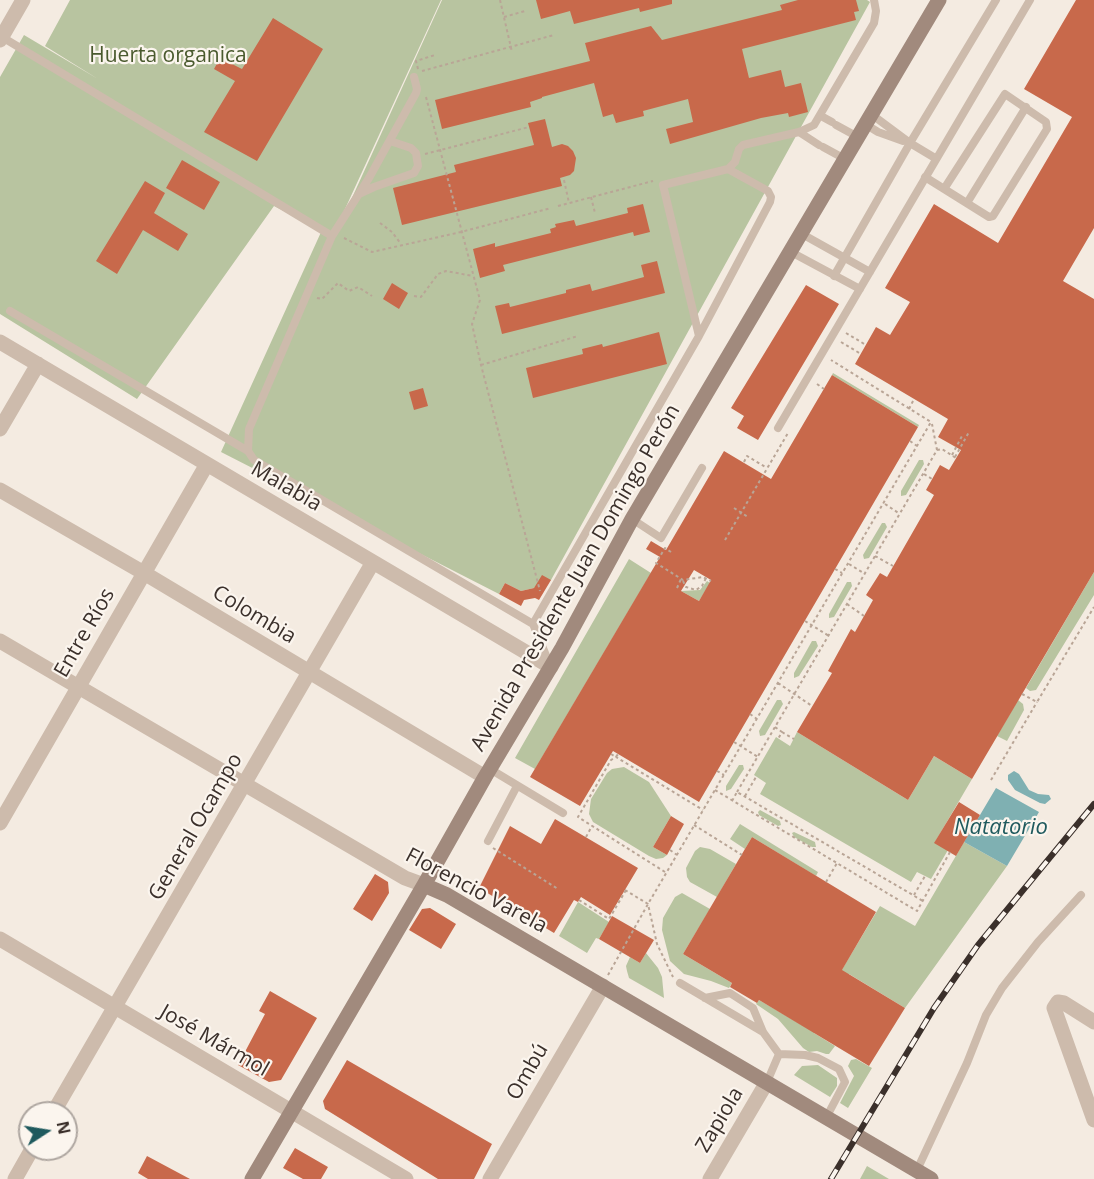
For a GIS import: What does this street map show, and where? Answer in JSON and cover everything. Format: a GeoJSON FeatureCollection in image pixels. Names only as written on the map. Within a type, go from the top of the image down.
{"type":"FeatureCollection","features":[{"type":"Feature","properties":{"kind":"main road","name":"Avenida Presidente Juan Domingo Perón"},"geometry":{"type":"LineString","coordinates":[[252,1179],[487,773],[551,667],[632,519],[939,0]]}},
{"type":"Feature","properties":{"kind":"main road","name":"Florencio Varela"},"geometry":{"type":"LineString","coordinates":[[424,885],[447,895],[931,1179]]}},
{"type":"Feature","properties":{"kind":"street"},"geometry":{"type":"LineString","coordinates":[[1,38],[23,0]]}},
{"type":"Feature","properties":{"kind":"street","name":"Malabia"},"geometry":{"type":"LineString","coordinates":[[0,342],[551,667]]}},
{"type":"Feature","properties":{"kind":"street"},"geometry":{"type":"LineString","coordinates":[[0,429],[38,364]]}},
{"type":"Feature","properties":{"kind":"street","name":"Entre Ríos"},"geometry":{"type":"LineString","coordinates":[[0,823],[207,464]]}},
{"type":"Feature","properties":{"kind":"street","name":"Colombia"},"geometry":{"type":"LineString","coordinates":[[0,490],[310,673],[487,773]]}},
{"type":"Feature","properties":{"kind":"street","name":"General Ocampo"},"geometry":{"type":"LineString","coordinates":[[60,1101],[373,562]]}},
{"type":"Feature","properties":{"kind":"street","name":"Florencio Varela"},"geometry":{"type":"LineString","coordinates":[[0,640],[405,878],[424,885]]}},
{"type":"Feature","properties":{"kind":"street","name":"José Mármol"},"geometry":{"type":"LineString","coordinates":[[0,939],[406,1179]]}},
{"type":"Feature","properties":{"kind":"street","name":"Ombú"},"geometry":{"type":"LineString","coordinates":[[490,1179],[603,986]]}},
{"type":"Feature","properties":{"kind":"street"},"geometry":{"type":"LineString","coordinates":[[1094,1022],[1064,1003],[1058,1002],[1054,1008],[1094,1120]]}},
{"type":"Feature","properties":{"kind":"street","name":"Zapiola"},"geometry":{"type":"LineString","coordinates":[[710,1179],[767,1082]]}},
{"type":"Feature","properties":{"kind":"street"},"geometry":{"type":"LineString","coordinates":[[15,1179],[26,1161]]}},
{"type":"Feature","properties":{"kind":"lane"},"geometry":{"type":"LineString","coordinates":[[699,336],[663,185],[728,169],[735,162],[739,149],[743,145],[799,132],[814,125],[874,23],[876,11],[874,0]]}},
{"type":"Feature","properties":{"kind":"lane"},"geometry":{"type":"LineString","coordinates":[[834,276],[996,0]]}},
{"type":"Feature","properties":{"kind":"lane"},"geometry":{"type":"LineString","coordinates":[[778,428],[1029,0]]}},
{"type":"Feature","properties":{"kind":"lane"},"geometry":{"type":"LineString","coordinates":[[1,38],[333,234]]}},
{"type":"Feature","properties":{"kind":"lane"},"geometry":{"type":"LineString","coordinates":[[248,451],[249,429],[333,234],[359,194],[416,93],[414,77]]}},
{"type":"Feature","properties":{"kind":"lane"},"geometry":{"type":"LineString","coordinates":[[925,177],[944,189],[967,203],[989,217],[993,216],[1047,129],[1046,122],[1005,94],[944,189]]}},
{"type":"Feature","properties":{"kind":"lane"},"geometry":{"type":"LineString","coordinates":[[967,203],[1026,107]]}},
{"type":"Feature","properties":{"kind":"lane"},"geometry":{"type":"LineString","coordinates":[[821,116],[834,124],[864,125],[910,143],[935,158]]}},
{"type":"Feature","properties":{"kind":"lane"},"geometry":{"type":"LineString","coordinates":[[799,132],[845,159]]}},
{"type":"Feature","properties":{"kind":"lane"},"geometry":{"type":"LineString","coordinates":[[359,194],[414,172],[418,166],[417,156],[411,148],[390,141]]}},
{"type":"Feature","properties":{"kind":"lane"},"geometry":{"type":"LineString","coordinates":[[533,624],[699,336],[770,202],[771,197],[768,191],[728,169]]}},
{"type":"Feature","properties":{"kind":"lane"},"geometry":{"type":"LineString","coordinates":[[802,234],[870,272]]}},
{"type":"Feature","properties":{"kind":"lane"},"geometry":{"type":"LineString","coordinates":[[791,252],[860,289]]}},
{"type":"Feature","properties":{"kind":"lane"},"geometry":{"type":"LineString","coordinates":[[10,311],[248,451],[254,460],[533,624],[551,667]]}},
{"type":"Feature","properties":{"kind":"lane"},"geometry":{"type":"LineString","coordinates":[[632,519],[661,538],[702,468]]}},
{"type":"Feature","properties":{"kind":"lane"},"geometry":{"type":"LineString","coordinates":[[487,773],[518,786],[563,813]]}},
{"type":"Feature","properties":{"kind":"lane"},"geometry":{"type":"LineString","coordinates":[[488,841],[518,786]]}},
{"type":"Feature","properties":{"kind":"lane"},"geometry":{"type":"LineString","coordinates":[[917,1170],[967,1063],[986,1015],[1002,987],[1038,942],[1081,896]]}},
{"type":"Feature","properties":{"kind":"lane"},"geometry":{"type":"LineString","coordinates":[[680,983],[763,1032]]}},
{"type":"Feature","properties":{"kind":"lane"},"geometry":{"type":"LineString","coordinates":[[705,998],[730,993],[753,1008],[763,1032],[779,1054]]}},
{"type":"Feature","properties":{"kind":"lane"},"geometry":{"type":"LineString","coordinates":[[767,1082],[779,1054]]}},
{"type":"Feature","properties":{"kind":"lane"},"geometry":{"type":"LineString","coordinates":[[779,1054],[818,1058],[839,1070],[845,1082],[826,1118]]}},
{"type":"Feature","properties":{"kind":"path"},"geometry":{"type":"LineString","coordinates":[[500,0],[512,52]]}},
{"type":"Feature","properties":{"kind":"path"},"geometry":{"type":"LineString","coordinates":[[504,17],[525,11]]}},
{"type":"Feature","properties":{"kind":"path"},"geometry":{"type":"LineString","coordinates":[[435,55],[416,61],[419,72],[554,35]]}},
{"type":"Feature","properties":{"kind":"path"},"geometry":{"type":"LineString","coordinates":[[425,94],[480,300],[472,324],[481,365],[544,605]]}},
{"type":"Feature","properties":{"kind":"path"},"geometry":{"type":"LineString","coordinates":[[417,156],[529,127]]}},
{"type":"Feature","properties":{"kind":"path"},"geometry":{"type":"LineString","coordinates":[[564,180],[569,203]]}},
{"type":"Feature","properties":{"kind":"path"},"geometry":{"type":"LineString","coordinates":[[558,206],[657,180],[663,185]]}},
{"type":"Feature","properties":{"kind":"path"},"geometry":{"type":"LineString","coordinates":[[591,197],[595,213]]}},
{"type":"Feature","properties":{"kind":"path"},"geometry":{"type":"LineString","coordinates":[[333,234],[372,252],[461,232],[551,208]]}},
{"type":"Feature","properties":{"kind":"path"},"geometry":{"type":"LineString","coordinates":[[380,223],[392,232],[402,245]]}},
{"type":"Feature","properties":{"kind":"path"},"geometry":{"type":"LineString","coordinates":[[414,296],[421,297],[438,274],[446,271],[473,276]]}},
{"type":"Feature","properties":{"kind":"path"},"geometry":{"type":"LineString","coordinates":[[308,292],[321,300],[338,283],[349,291],[358,287],[372,296]]}},
{"type":"Feature","properties":{"kind":"path"},"geometry":{"type":"LineString","coordinates":[[846,333],[866,345]]}},
{"type":"Feature","properties":{"kind":"path"},"geometry":{"type":"LineString","coordinates":[[481,365],[578,336]]}},
{"type":"Feature","properties":{"kind":"path"},"geometry":{"type":"LineString","coordinates":[[841,342],[861,354]]}},
{"type":"Feature","properties":{"kind":"path"},"geometry":{"type":"LineString","coordinates":[[831,360],[932,422]]}},
{"type":"Feature","properties":{"kind":"path"},"geometry":{"type":"LineString","coordinates":[[817,384],[824,389]]}},
{"type":"Feature","properties":{"kind":"path"},"geometry":{"type":"LineString","coordinates":[[909,409],[914,399]]}},
{"type":"Feature","properties":{"kind":"path"},"geometry":{"type":"LineString","coordinates":[[603,986],[714,790],[932,422]]}},
{"type":"Feature","properties":{"kind":"path"},"geometry":{"type":"LineString","coordinates":[[732,801],[937,450],[932,422]]}},
{"type":"Feature","properties":{"kind":"path"},"geometry":{"type":"LineString","coordinates":[[954,456],[969,432]]}},
{"type":"Feature","properties":{"kind":"path"},"geometry":{"type":"LineString","coordinates":[[954,456],[962,436]]}},
{"type":"Feature","properties":{"kind":"path"},"geometry":{"type":"LineString","coordinates":[[910,441],[918,446]]}},
{"type":"Feature","properties":{"kind":"path"},"geometry":{"type":"LineString","coordinates":[[937,450],[942,449],[954,456]]}},
{"type":"Feature","properties":{"kind":"path"},"geometry":{"type":"LineString","coordinates":[[744,462],[747,456],[767,468]]}},
{"type":"Feature","properties":{"kind":"path"},"geometry":{"type":"LineString","coordinates":[[923,474],[932,479]]}},
{"type":"Feature","properties":{"kind":"path"},"geometry":{"type":"LineString","coordinates":[[884,503],[900,514]]}},
{"type":"Feature","properties":{"kind":"path"},"geometry":{"type":"LineString","coordinates":[[734,508],[748,517]]}},
{"type":"Feature","properties":{"kind":"path"},"geometry":{"type":"LineString","coordinates":[[671,552],[665,548],[656,563],[682,580],[686,587],[696,590],[702,586],[706,578]]}},
{"type":"Feature","properties":{"kind":"path"},"geometry":{"type":"LineString","coordinates":[[875,556],[893,566]]}},
{"type":"Feature","properties":{"kind":"path"},"geometry":{"type":"LineString","coordinates":[[848,563],[865,573]]}},
{"type":"Feature","properties":{"kind":"path"},"geometry":{"type":"LineString","coordinates":[[835,569],[842,573]]}},
{"type":"Feature","properties":{"kind":"path"},"geometry":{"type":"LineString","coordinates":[[676,588],[682,580],[703,577],[711,581]]}},
{"type":"Feature","properties":{"kind":"path"},"geometry":{"type":"LineString","coordinates":[[847,604],[864,615]]}},
{"type":"Feature","properties":{"kind":"path"},"geometry":{"type":"LineString","coordinates":[[991,780],[1094,607]]}},
{"type":"Feature","properties":{"kind":"path"},"geometry":{"type":"LineString","coordinates":[[805,621],[829,636]]}},
{"type":"Feature","properties":{"kind":"path"},"geometry":{"type":"LineString","coordinates":[[778,683],[812,706]]}},
{"type":"Feature","properties":{"kind":"path"},"geometry":{"type":"LineString","coordinates":[[1022,694],[1037,702]]}},
{"type":"Feature","properties":{"kind":"path"},"geometry":{"type":"LineString","coordinates":[[750,714],[757,719]]}},
{"type":"Feature","properties":{"kind":"path"},"geometry":{"type":"LineString","coordinates":[[775,727],[794,739]]}},
{"type":"Feature","properties":{"kind":"path"},"geometry":{"type":"LineString","coordinates":[[778,739],[783,732]]}},
{"type":"Feature","properties":{"kind":"path"},"geometry":{"type":"LineString","coordinates":[[734,742],[758,757]]}},
{"type":"Feature","properties":{"kind":"path"},"geometry":{"type":"LineString","coordinates":[[610,754],[617,756],[626,764],[703,810]]}},
{"type":"Feature","properties":{"kind":"path"},"geometry":{"type":"LineString","coordinates":[[617,756],[611,760],[578,818],[666,873]]}},
{"type":"Feature","properties":{"kind":"path"},"geometry":{"type":"LineString","coordinates":[[626,764],[628,760]]}},
{"type":"Feature","properties":{"kind":"path"},"geometry":{"type":"LineString","coordinates":[[636,770],[638,766]]}},
{"type":"Feature","properties":{"kind":"path"},"geometry":{"type":"LineString","coordinates":[[717,771],[724,775]]}},
{"type":"Feature","properties":{"kind":"path"},"geometry":{"type":"LineString","coordinates":[[745,796],[756,777]]}},
{"type":"Feature","properties":{"kind":"path"},"geometry":{"type":"LineString","coordinates":[[714,790],[917,911],[950,852]]}},
{"type":"Feature","properties":{"kind":"path"},"geometry":{"type":"LineString","coordinates":[[737,792],[923,901]]}},
{"type":"Feature","properties":{"kind":"path"},"geometry":{"type":"LineString","coordinates":[[694,825],[742,855]]}},
{"type":"Feature","properties":{"kind":"path"},"geometry":{"type":"LineString","coordinates":[[586,837],[592,826]]}},
{"type":"Feature","properties":{"kind":"path"},"geometry":{"type":"LineString","coordinates":[[488,841],[486,844],[558,889]]}},
{"type":"Feature","properties":{"kind":"path"},"geometry":{"type":"LineString","coordinates":[[670,850],[677,855]]}},
{"type":"Feature","properties":{"kind":"path"},"geometry":{"type":"LineString","coordinates":[[826,882],[837,863]]}},
{"type":"Feature","properties":{"kind":"path"},"geometry":{"type":"LineString","coordinates":[[914,896],[925,876]]}},
{"type":"Feature","properties":{"kind":"path"},"geometry":{"type":"LineString","coordinates":[[579,900],[609,919],[626,890],[648,904],[661,956],[673,978],[680,983]]}},
{"type":"Feature","properties":{"kind":"green space","name":"Huerta organica"},"geometry":{"type":"Polygon","coordinates":[[[70,0],[441,0],[260,400],[442,0],[867,0],[870,2],[551,580],[521,591],[505,583],[499,594],[221,452],[322,230],[274,206],[137,399],[0,314],[0,77],[24,35],[98,79],[45,46],[70,0]]]}},
{"type":"Feature","properties":{"kind":"green space"},"geometry":{"type":"Polygon","coordinates":[[[833,373],[919,425],[918,427],[832,375],[833,373]]]}},
{"type":"Feature","properties":{"kind":"green space"},"geometry":{"type":"Polygon","coordinates":[[[919,460],[923,460],[924,464],[906,495],[901,496],[901,491],[919,460]]]}},
{"type":"Feature","properties":{"kind":"green space"},"geometry":{"type":"Polygon","coordinates":[[[882,523],[885,523],[887,527],[869,558],[864,559],[863,555],[882,523]]]}},
{"type":"Feature","properties":{"kind":"green space"},"geometry":{"type":"Polygon","coordinates":[[[629,559],[651,573],[535,769],[515,758],[629,559]]]}},
{"type":"Feature","properties":{"kind":"green space"},"geometry":{"type":"Polygon","coordinates":[[[1094,572],[1094,595],[1036,690],[1030,691],[1026,688],[1094,572]]]}},
{"type":"Feature","properties":{"kind":"green space"},"geometry":{"type":"Polygon","coordinates":[[[707,581],[710,583],[699,601],[681,591],[700,590],[707,581]]]}},
{"type":"Feature","properties":{"kind":"green space"},"geometry":{"type":"Polygon","coordinates":[[[847,582],[851,582],[852,586],[834,617],[829,618],[829,614],[847,582]]]}},
{"type":"Feature","properties":{"kind":"green space"},"geometry":{"type":"Polygon","coordinates":[[[812,641],[816,641],[818,646],[799,676],[794,678],[794,673],[812,641]]]}},
{"type":"Feature","properties":{"kind":"green space"},"geometry":{"type":"Polygon","coordinates":[[[777,700],[781,700],[783,704],[765,735],[760,736],[759,731],[777,700]]]}},
{"type":"Feature","properties":{"kind":"green space"},"geometry":{"type":"Polygon","coordinates":[[[1018,700],[1023,704],[1024,710],[1007,741],[997,736],[1018,700]]]}},
{"type":"Feature","properties":{"kind":"green space"},"geometry":{"type":"Polygon","coordinates":[[[797,732],[908,800],[934,756],[972,779],[935,842],[948,850],[931,879],[917,872],[911,882],[760,794],[766,783],[754,775],[776,737],[790,746],[797,732]]]}},
{"type":"Feature","properties":{"kind":"green space"},"geometry":{"type":"Polygon","coordinates":[[[739,765],[743,765],[744,769],[731,789],[726,791],[726,786],[739,765]]]}},
{"type":"Feature","properties":{"kind":"green space"},"geometry":{"type":"Polygon","coordinates":[[[624,767],[649,782],[671,816],[653,847],[667,855],[663,858],[656,859],[649,856],[593,822],[589,814],[591,799],[607,773],[612,769],[624,767]]]}},
{"type":"Feature","properties":{"kind":"green space"},"geometry":{"type":"Polygon","coordinates":[[[760,810],[780,821],[781,825],[778,826],[759,815],[760,810]]]}},
{"type":"Feature","properties":{"kind":"green space"},"geometry":{"type":"Polygon","coordinates":[[[740,824],[818,872],[816,876],[752,837],[745,849],[730,839],[740,824]]]}},
{"type":"Feature","properties":{"kind":"green space"},"geometry":{"type":"Polygon","coordinates":[[[792,833],[815,842],[816,847],[794,837],[792,833]]]}},
{"type":"Feature","properties":{"kind":"green space"},"geometry":{"type":"Polygon","coordinates":[[[964,842],[1007,866],[905,1008],[849,974],[814,1033],[835,1046],[829,1054],[826,1054],[817,1051],[809,1052],[803,1048],[778,1019],[756,1004],[759,1000],[807,1028],[880,906],[915,926],[964,842]]]}},
{"type":"Feature","properties":{"kind":"green space"},"geometry":{"type":"Polygon","coordinates":[[[700,847],[710,849],[736,864],[717,897],[690,882],[687,877],[686,868],[695,851],[700,847]]]}},
{"type":"Feature","properties":{"kind":"green space"},"geometry":{"type":"Polygon","coordinates":[[[682,893],[710,909],[683,954],[732,983],[729,988],[684,974],[670,961],[662,930],[663,918],[675,897],[682,893]]]}},
{"type":"Feature","properties":{"kind":"green space"},"geometry":{"type":"Polygon","coordinates":[[[578,902],[609,922],[587,953],[559,936],[578,902]]]}},
{"type":"Feature","properties":{"kind":"green space"},"geometry":{"type":"Polygon","coordinates":[[[646,953],[662,977],[664,998],[629,978],[626,966],[630,957],[640,963],[646,953]]]}},
{"type":"Feature","properties":{"kind":"green space"},"geometry":{"type":"Polygon","coordinates":[[[856,1059],[872,1068],[848,1108],[840,1103],[854,1076],[848,1066],[851,1060],[856,1059]]]}},
{"type":"Feature","properties":{"kind":"green space"},"geometry":{"type":"Polygon","coordinates":[[[818,1065],[837,1078],[837,1086],[830,1097],[794,1075],[802,1066],[818,1065]]]}},
{"type":"Feature","properties":{"kind":"green space"},"geometry":{"type":"Polygon","coordinates":[[[867,1166],[889,1179],[860,1179],[867,1166]]]}},
{"type":"Feature","properties":{"kind":"water"},"geometry":{"type":"Polygon","coordinates":[[[1014,771],[1019,774],[1029,790],[1049,795],[1051,799],[1045,804],[1040,803],[1015,790],[1008,780],[1008,775],[1014,771]]]}},
{"type":"Feature","properties":{"kind":"water","name":"Natatorio"},"geometry":{"type":"Polygon","coordinates":[[[996,788],[1039,812],[1007,866],[964,842],[996,788]]]}},
{"type":"Feature","properties":{"kind":"building"},"geometry":{"type":"Polygon","coordinates":[[[536,0],[672,0],[672,4],[640,12],[639,8],[574,24],[570,11],[541,19],[536,0]]]}},
{"type":"Feature","properties":{"kind":"building"},"geometry":{"type":"Polygon","coordinates":[[[798,0],[856,0],[859,11],[854,12],[856,20],[742,49],[749,78],[781,70],[785,87],[801,83],[808,112],[789,117],[788,113],[761,118],[670,144],[666,129],[693,122],[688,99],[643,111],[644,116],[616,123],[613,114],[603,117],[594,83],[542,97],[530,102],[531,107],[442,129],[435,100],[590,61],[585,43],[651,26],[662,40],[782,10],[780,5],[798,0]]]}},
{"type":"Feature","properties":{"kind":"building"},"geometry":{"type":"Polygon","coordinates":[[[1076,0],[1094,0],[1094,228],[1063,281],[1094,299],[1094,572],[972,779],[934,756],[908,800],[797,732],[832,673],[828,671],[851,629],[855,632],[873,600],[866,595],[880,573],[887,577],[934,495],[926,490],[940,465],[949,470],[961,450],[938,437],[948,419],[855,364],[876,327],[890,335],[910,302],[885,288],[934,204],[998,243],[1072,117],[1024,89],[1076,0]]]}},
{"type":"Feature","properties":{"kind":"building"},"geometry":{"type":"Polygon","coordinates":[[[273,18],[323,49],[257,161],[204,132],[235,81],[214,69],[220,58],[242,69],[273,18]]]}},
{"type":"Feature","properties":{"kind":"building"},"geometry":{"type":"Polygon","coordinates":[[[545,119],[552,147],[562,144],[568,146],[576,158],[574,171],[560,178],[562,186],[402,225],[393,188],[456,172],[454,165],[534,145],[528,123],[545,119]]]}},
{"type":"Feature","properties":{"kind":"building"},"geometry":{"type":"Polygon","coordinates":[[[182,160],[220,182],[204,210],[166,188],[182,160]]]}},
{"type":"Feature","properties":{"kind":"building"},"geometry":{"type":"Polygon","coordinates":[[[145,181],[165,193],[154,213],[188,234],[178,251],[143,230],[117,274],[96,261],[145,181]]]}},
{"type":"Feature","properties":{"kind":"building"},"geometry":{"type":"Polygon","coordinates":[[[643,204],[650,232],[634,236],[633,232],[503,265],[505,271],[480,278],[473,249],[495,243],[495,247],[551,233],[550,229],[556,227],[555,224],[574,220],[576,226],[628,213],[627,208],[643,204]]]}},
{"type":"Feature","properties":{"kind":"building"},"geometry":{"type":"Polygon","coordinates":[[[657,261],[665,293],[502,334],[495,306],[509,303],[510,307],[566,293],[566,290],[590,284],[592,291],[644,277],[641,265],[657,261]]]}},
{"type":"Feature","properties":{"kind":"building"},"geometry":{"type":"Polygon","coordinates":[[[392,283],[408,293],[399,309],[383,299],[392,283]]]}},
{"type":"Feature","properties":{"kind":"building"},"geometry":{"type":"Polygon","coordinates":[[[806,285],[839,304],[758,440],[737,428],[744,416],[731,408],[806,285]]]}},
{"type":"Feature","properties":{"kind":"building"},"geometry":{"type":"Polygon","coordinates":[[[659,332],[667,364],[533,398],[526,368],[583,354],[582,349],[602,344],[603,347],[659,332]]]}},
{"type":"Feature","properties":{"kind":"building"},"geometry":{"type":"Polygon","coordinates":[[[832,375],[918,427],[699,802],[613,751],[580,806],[530,777],[660,557],[646,549],[651,541],[666,550],[724,451],[771,479],[832,375]],[[694,570],[681,591],[699,601],[711,580],[694,570]]]}},
{"type":"Feature","properties":{"kind":"building"},"geometry":{"type":"Polygon","coordinates":[[[423,388],[428,406],[414,410],[409,392],[423,388]]]}},
{"type":"Feature","properties":{"kind":"building"},"geometry":{"type":"Polygon","coordinates":[[[542,575],[551,580],[539,600],[535,598],[524,600],[521,606],[499,594],[505,583],[521,591],[534,588],[542,575]]]}},
{"type":"Feature","properties":{"kind":"building"},"geometry":{"type":"Polygon","coordinates":[[[959,802],[980,815],[956,856],[934,843],[959,802]]]}},
{"type":"Feature","properties":{"kind":"building"},"geometry":{"type":"Polygon","coordinates":[[[671,816],[684,824],[667,855],[653,847],[671,816]]]}},
{"type":"Feature","properties":{"kind":"building"},"geometry":{"type":"Polygon","coordinates":[[[555,819],[638,868],[610,915],[581,897],[578,902],[574,900],[554,933],[479,888],[510,826],[541,844],[555,819]]]}},
{"type":"Feature","properties":{"kind":"building"},"geometry":{"type":"Polygon","coordinates":[[[752,837],[876,912],[842,970],[905,1008],[869,1066],[759,1000],[757,1003],[730,987],[732,983],[683,954],[752,837]]]}},
{"type":"Feature","properties":{"kind":"building"},"geometry":{"type":"Polygon","coordinates":[[[375,874],[388,882],[389,893],[372,921],[353,909],[375,874]]]}},
{"type":"Feature","properties":{"kind":"building"},"geometry":{"type":"Polygon","coordinates":[[[430,908],[456,924],[441,949],[409,930],[422,909],[430,908]]]}},
{"type":"Feature","properties":{"kind":"building"},"geometry":{"type":"Polygon","coordinates":[[[612,916],[654,940],[640,963],[599,939],[612,916]]]}},
{"type":"Feature","properties":{"kind":"building"},"geometry":{"type":"Polygon","coordinates":[[[270,991],[317,1018],[281,1080],[269,1082],[238,1065],[265,1014],[259,1011],[270,991]]]}},
{"type":"Feature","properties":{"kind":"building"},"geometry":{"type":"Polygon","coordinates":[[[347,1060],[492,1144],[474,1179],[438,1179],[325,1109],[323,1101],[347,1060]]]}},
{"type":"Feature","properties":{"kind":"building"},"geometry":{"type":"Polygon","coordinates":[[[295,1148],[328,1167],[321,1179],[303,1179],[283,1168],[295,1148]]]}},
{"type":"Feature","properties":{"kind":"building"},"geometry":{"type":"Polygon","coordinates":[[[147,1156],[190,1179],[148,1179],[138,1173],[147,1156]]]}},
{"type":"Feature","properties":{"kind":"railway"},"geometry":{"type":"LineString","coordinates":[[831,1179],[934,1008],[978,945],[1094,804]]}}]}
